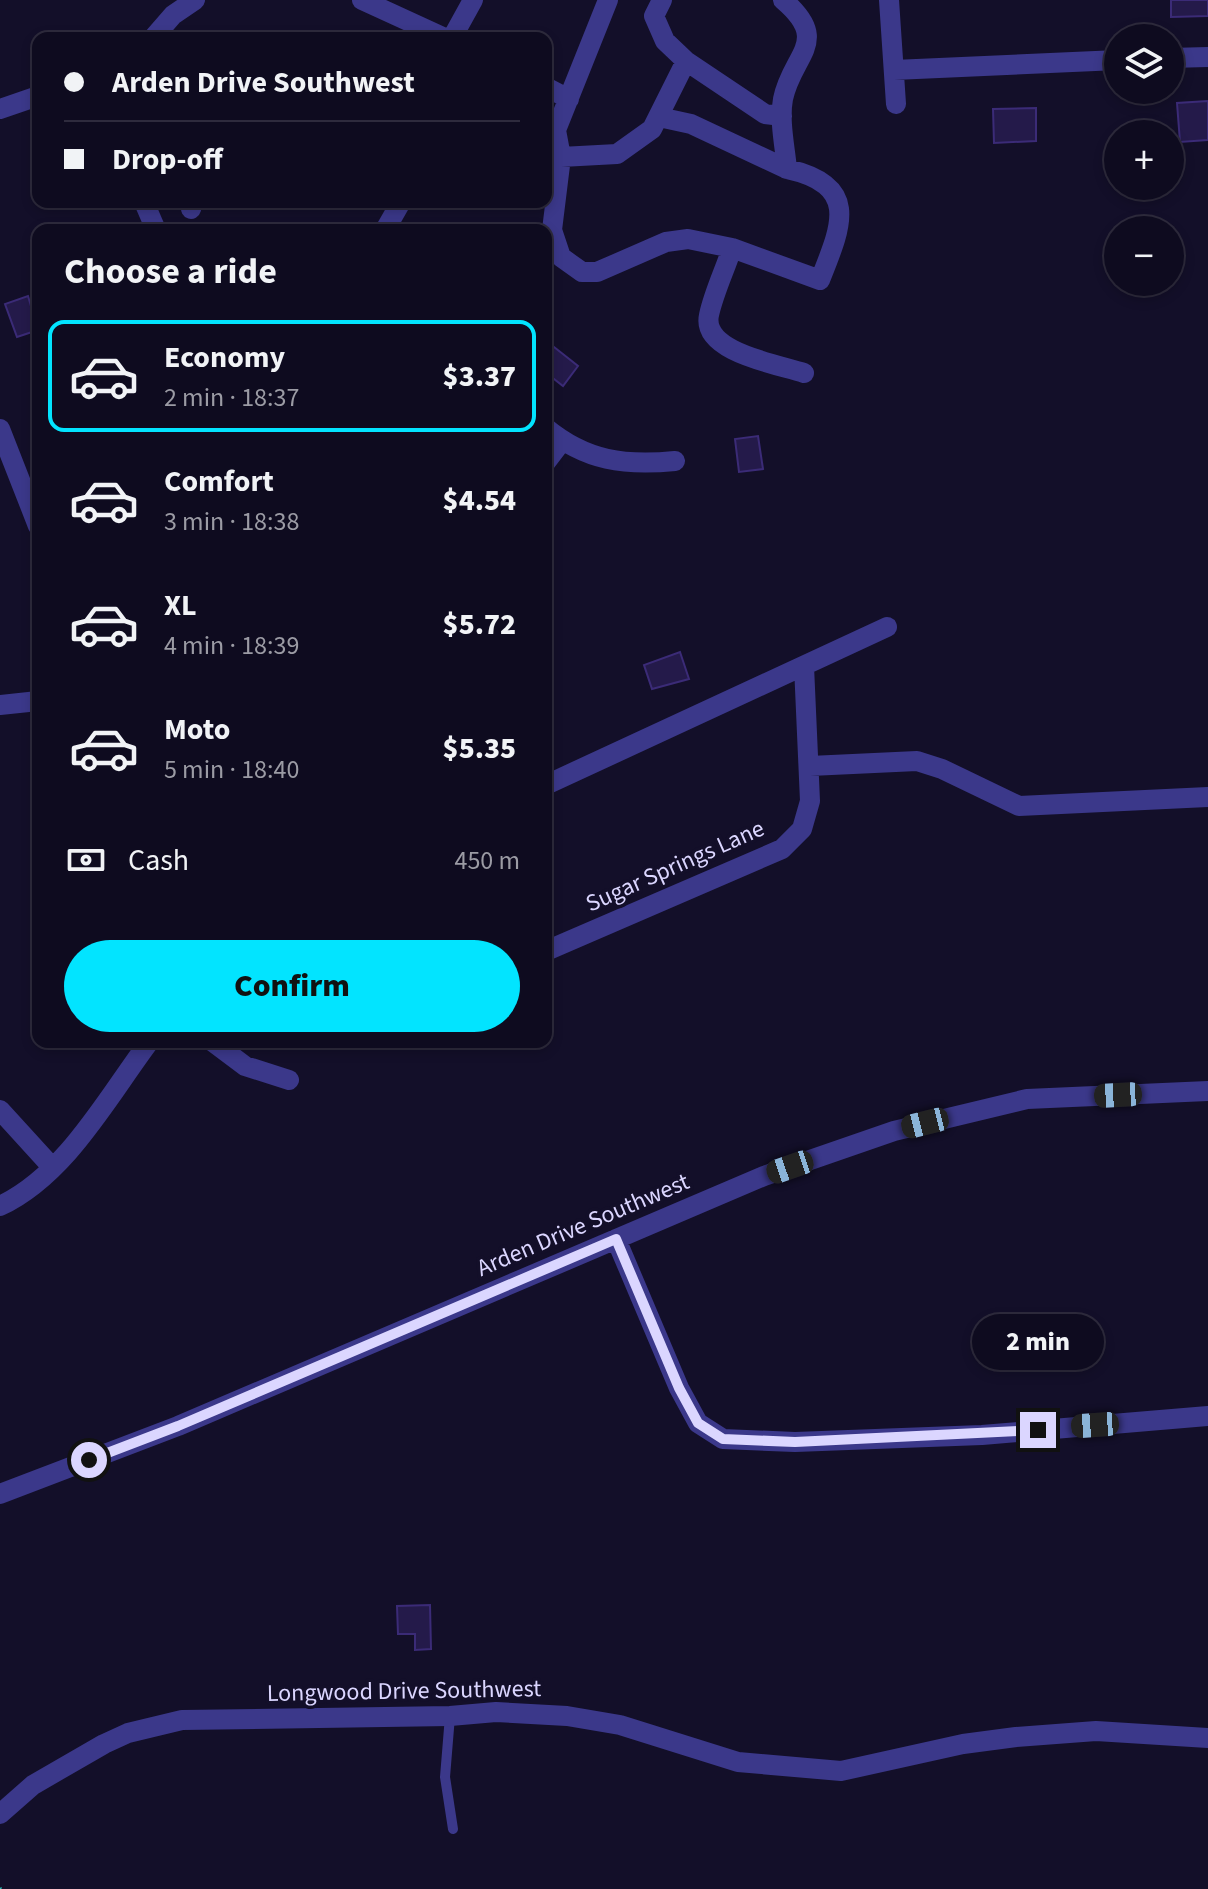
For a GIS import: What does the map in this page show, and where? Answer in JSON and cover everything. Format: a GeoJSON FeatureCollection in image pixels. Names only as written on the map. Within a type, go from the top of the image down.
{"type":"FeatureCollection","features":[{"type":"Feature","properties":{"kind":"street"},"geometry":{"type":"LineString","coordinates":[[158,32],[173,15],[195,0]]}},
{"type":"Feature","properties":{"kind":"street"},"geometry":{"type":"LineString","coordinates":[[362,0],[432,32]]}},
{"type":"Feature","properties":{"kind":"street"},"geometry":{"type":"LineString","coordinates":[[455,32],[473,0]]}},
{"type":"Feature","properties":{"kind":"street"},"geometry":{"type":"LineString","coordinates":[[608,0],[556,130],[561,157],[552,230],[561,257],[582,272],[597,272],[666,242],[688,239],[732,248],[820,280],[836,235],[838,204],[832,190],[816,176],[787,169],[691,124],[659,117]]}},
{"type":"Feature","properties":{"kind":"street"},"geometry":{"type":"LineString","coordinates":[[783,0],[805,25],[808,38],[783,98],[787,169]]}},
{"type":"Feature","properties":{"kind":"street"},"geometry":{"type":"LineString","coordinates":[[889,0],[896,104]]}},
{"type":"Feature","properties":{"kind":"street"},"geometry":{"type":"LineString","coordinates":[[661,1],[654,16],[665,41],[686,61],[765,114],[782,116]]}},
{"type":"Feature","properties":{"kind":"street"},"geometry":{"type":"LineString","coordinates":[[1184,58],[1208,57]]}},
{"type":"Feature","properties":{"kind":"street"},"geometry":{"type":"LineString","coordinates":[[561,157],[617,154],[652,129],[686,61]]}},
{"type":"Feature","properties":{"kind":"street"},"geometry":{"type":"LineString","coordinates":[[894,70],[1104,61]]}},
{"type":"Feature","properties":{"kind":"street"},"geometry":{"type":"LineString","coordinates":[[552,90],[569,99]]}},
{"type":"Feature","properties":{"kind":"street"},"geometry":{"type":"LineString","coordinates":[[0,109],[32,98]]}},
{"type":"Feature","properties":{"kind":"street"},"geometry":{"type":"LineString","coordinates":[[732,248],[709,316],[709,329],[725,347],[804,373]]}},
{"type":"Feature","properties":{"kind":"street"},"geometry":{"type":"LineString","coordinates":[[0,429],[32,511]]}},
{"type":"Feature","properties":{"kind":"street"},"geometry":{"type":"LineString","coordinates":[[554,435],[601,459],[621,463],[675,461]]}},
{"type":"Feature","properties":{"kind":"street"},"geometry":{"type":"LineString","coordinates":[[552,782],[887,627]]}},
{"type":"Feature","properties":{"kind":"street","name":"Sugar Springs Lane"},"geometry":{"type":"LineString","coordinates":[[552,948],[782,849],[802,829],[810,801],[804,666]]}},
{"type":"Feature","properties":{"kind":"street"},"geometry":{"type":"LineString","coordinates":[[0,705],[32,702]]}},
{"type":"Feature","properties":{"kind":"street"},"geometry":{"type":"LineString","coordinates":[[810,766],[917,761],[942,769],[1019,806],[1208,797]]}},
{"type":"Feature","properties":{"kind":"street"},"geometry":{"type":"LineString","coordinates":[[0,1206],[25,1192],[52,1167],[144,1048]]}},
{"type":"Feature","properties":{"kind":"street"},"geometry":{"type":"LineString","coordinates":[[221,1048],[245,1066],[289,1080]]}},
{"type":"Feature","properties":{"kind":"street","name":"Arden Drive Southwest"},"geometry":{"type":"LineString","coordinates":[[0,1494],[178,1426],[764,1176],[894,1131],[1027,1099],[1208,1091]]}},
{"type":"Feature","properties":{"kind":"street"},"geometry":{"type":"LineString","coordinates":[[0,1110],[52,1167]]}},
{"type":"Feature","properties":{"kind":"street"},"geometry":{"type":"LineString","coordinates":[[616,1239],[679,1388],[698,1423],[723,1439],[795,1442],[966,1435],[1208,1416]]}},
{"type":"Feature","properties":{"kind":"street","name":"Longwood Drive Southwest"},"geometry":{"type":"LineString","coordinates":[[0,1814],[56,1770],[104,1744],[149,1727],[182,1720],[450,1716],[496,1712],[567,1716],[666,1737],[738,1762],[841,1771],[963,1744],[1016,1737],[1096,1731],[1208,1738]]}},
{"type":"Feature","properties":{"kind":"lane"},"geometry":{"type":"LineString","coordinates":[[450,1716],[445,1777],[453,1829]]}},
{"type":"Feature","properties":{"kind":"building"},"geometry":{"type":"Polygon","coordinates":[[[1171,0],[1208,0],[1208,16],[1171,17],[1171,0]]]}},
{"type":"Feature","properties":{"kind":"building"},"geometry":{"type":"Polygon","coordinates":[[[1208,101],[1208,140],[1184,142],[1184,120],[1178,120],[1177,104],[1208,101]]]}},
{"type":"Feature","properties":{"kind":"building"},"geometry":{"type":"Polygon","coordinates":[[[1036,108],[1036,141],[994,143],[993,109],[1036,108]]]}},
{"type":"Feature","properties":{"kind":"building"},"geometry":{"type":"Polygon","coordinates":[[[28,296],[32,310],[32,332],[17,337],[5,304],[28,296]]]}},
{"type":"Feature","properties":{"kind":"building"},"geometry":{"type":"Polygon","coordinates":[[[554,347],[578,366],[563,386],[552,377],[554,347]]]}},
{"type":"Feature","properties":{"kind":"building"},"geometry":{"type":"Polygon","coordinates":[[[758,436],[763,469],[739,472],[735,439],[758,436]]]}},
{"type":"Feature","properties":{"kind":"building"},"geometry":{"type":"Polygon","coordinates":[[[680,652],[689,679],[652,689],[644,665],[680,652]]]}},
{"type":"Feature","properties":{"kind":"building"},"geometry":{"type":"Polygon","coordinates":[[[430,1605],[431,1649],[415,1650],[415,1634],[398,1634],[397,1606],[430,1605]]]}},
{"type":"Feature","properties":{"kind":"route"},"geometry":{"type":"LineString","coordinates":[[89,1460],[178,1426],[616,1239],[679,1388],[698,1423],[723,1439],[795,1442],[1038,1430]]}}]}
